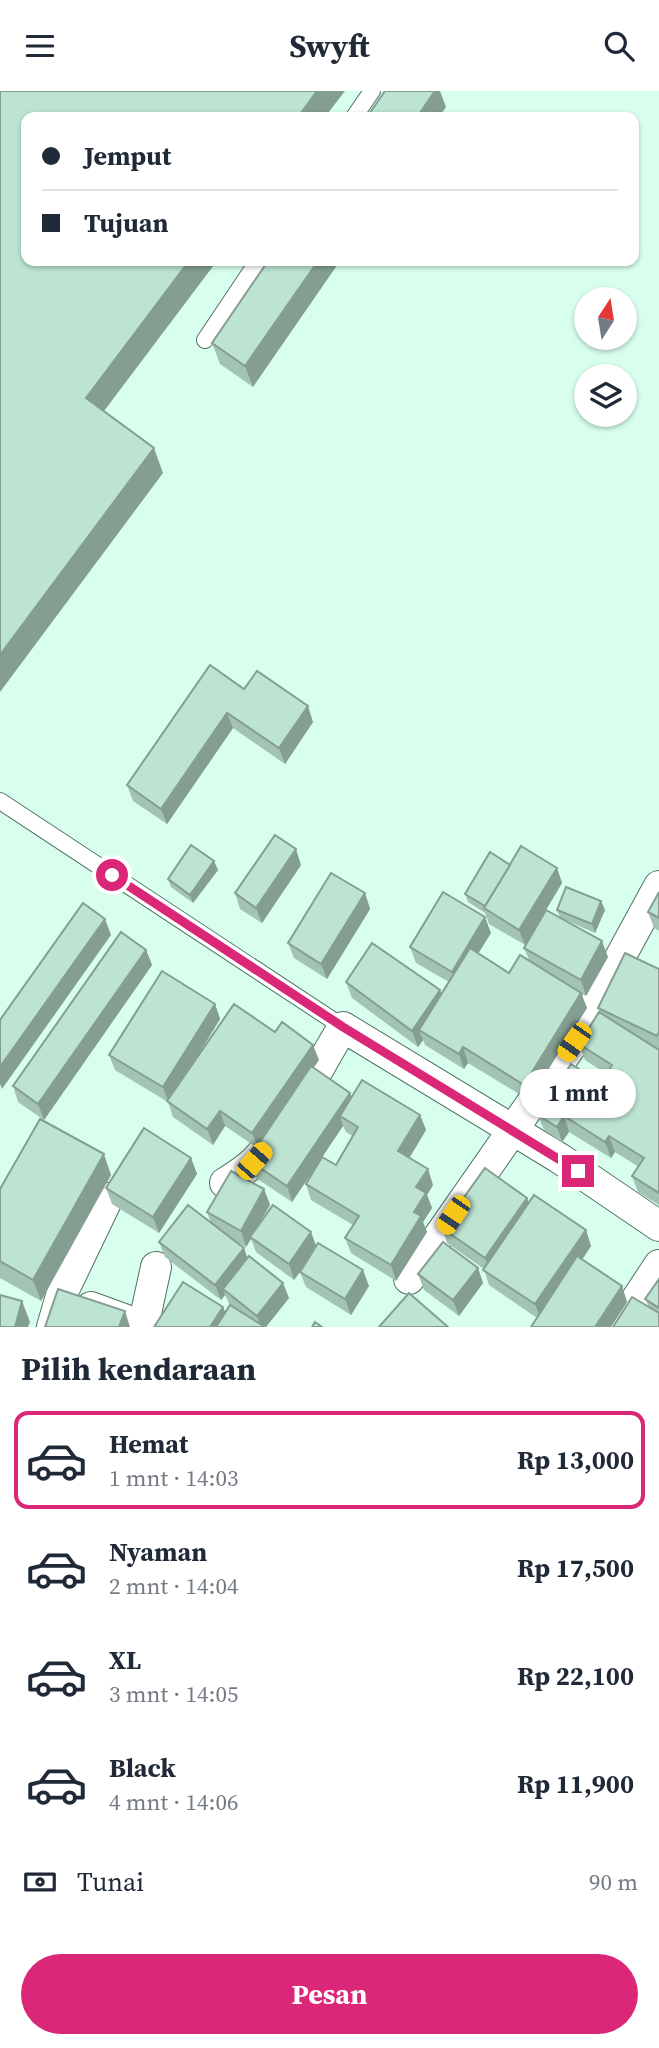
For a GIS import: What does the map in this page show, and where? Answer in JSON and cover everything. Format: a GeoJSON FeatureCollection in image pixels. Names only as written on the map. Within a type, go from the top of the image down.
{"type":"FeatureCollection","features":[{"type":"Feature","properties":{"kind":"street"},"geometry":{"type":"LineString","coordinates":[[409,1279],[574,1042],[659,886]]}},
{"type":"Feature","properties":{"kind":"street"},"geometry":{"type":"LineString","coordinates":[[225,1183],[254,1161],[272,1140],[343,1027],[512,1129],[659,1226]]}},
{"type":"Feature","properties":{"kind":"street"},"geometry":{"type":"LineString","coordinates":[[52,1327],[61,1296],[108,1198]]}},
{"type":"Feature","properties":{"kind":"street"},"geometry":{"type":"LineString","coordinates":[[618,1327],[659,1265]]}},
{"type":"Feature","properties":{"kind":"street"},"geometry":{"type":"LineString","coordinates":[[61,1296],[143,1327],[156,1267]]}},
{"type":"Feature","properties":{"kind":"lane"},"geometry":{"type":"LineString","coordinates":[[358,112],[372,91]]}},
{"type":"Feature","properties":{"kind":"lane"},"geometry":{"type":"LineString","coordinates":[[205,340],[255,266]]}},
{"type":"Feature","properties":{"kind":"lane"},"geometry":{"type":"LineString","coordinates":[[0,801],[343,1027]]}},
{"type":"Feature","properties":{"kind":"building"},"geometry":{"type":"Polygon","coordinates":[[[0,91],[317,91],[302,112],[21,112],[21,266],[185,266],[86,398],[154,448],[0,655],[0,91]]]}},
{"type":"Feature","properties":{"kind":"building"},"geometry":{"type":"Polygon","coordinates":[[[385,91],[435,91],[420,112],[370,112],[385,91]]]}},
{"type":"Feature","properties":{"kind":"building"},"geometry":{"type":"Polygon","coordinates":[[[265,266],[315,266],[245,366],[212,343],[265,266]]]}},
{"type":"Feature","properties":{"kind":"building"},"geometry":{"type":"Polygon","coordinates":[[[210,665],[244,689],[257,671],[308,706],[279,748],[227,713],[161,809],[127,785],[210,665]]]}},
{"type":"Feature","properties":{"kind":"building"},"geometry":{"type":"Polygon","coordinates":[[[275,835],[296,849],[256,908],[235,893],[275,835]]]}},
{"type":"Feature","properties":{"kind":"building"},"geometry":{"type":"Polygon","coordinates":[[[191,845],[214,861],[190,895],[168,879],[191,845]]]}},
{"type":"Feature","properties":{"kind":"building"},"geometry":{"type":"Polygon","coordinates":[[[521,846],[557,868],[519,930],[484,908],[521,846]]]}},
{"type":"Feature","properties":{"kind":"building"},"geometry":{"type":"Polygon","coordinates":[[[490,852],[510,865],[485,906],[465,894],[490,852]]]}},
{"type":"Feature","properties":{"kind":"building"},"geometry":{"type":"Polygon","coordinates":[[[331,873],[365,893],[321,964],[288,943],[331,873]]]}},
{"type":"Feature","properties":{"kind":"building"},"geometry":{"type":"Polygon","coordinates":[[[566,887],[601,901],[592,924],[557,910],[566,887]]]}},
{"type":"Feature","properties":{"kind":"building"},"geometry":{"type":"Polygon","coordinates":[[[443,892],[485,917],[452,972],[410,947],[443,892]]]}},
{"type":"Feature","properties":{"kind":"building"},"geometry":{"type":"Polygon","coordinates":[[[659,892],[659,918],[648,912],[659,892]]]}},
{"type":"Feature","properties":{"kind":"building"},"geometry":{"type":"Polygon","coordinates":[[[83,903],[105,919],[0,1067],[0,1020],[83,903]]]}},
{"type":"Feature","properties":{"kind":"building"},"geometry":{"type":"Polygon","coordinates":[[[546,910],[602,941],[581,980],[524,948],[546,910]]]}},
{"type":"Feature","properties":{"kind":"building"},"geometry":{"type":"Polygon","coordinates":[[[121,932],[146,950],[38,1104],[13,1086],[121,932]]]}},
{"type":"Feature","properties":{"kind":"building"},"geometry":{"type":"Polygon","coordinates":[[[372,943],[440,990],[412,1031],[346,982],[372,943]]]}},
{"type":"Feature","properties":{"kind":"building"},"geometry":{"type":"Polygon","coordinates":[[[470,948],[509,973],[520,955],[581,993],[524,1085],[463,1047],[459,1054],[419,1030],[470,948]]]}},
{"type":"Feature","properties":{"kind":"building"},"geometry":{"type":"Polygon","coordinates":[[[625,953],[659,969],[657,1036],[598,1008],[625,953]]]}},
{"type":"Feature","properties":{"kind":"building"},"geometry":{"type":"Polygon","coordinates":[[[162,971],[215,1004],[163,1087],[109,1055],[162,971]]]}},
{"type":"Feature","properties":{"kind":"building"},"geometry":{"type":"Polygon","coordinates":[[[234,1004],[275,1032],[282,1022],[313,1045],[252,1133],[220,1111],[207,1129],[167,1101],[234,1004]]]}},
{"type":"Feature","properties":{"kind":"building"},"geometry":{"type":"Polygon","coordinates":[[[599,1012],[659,1050],[659,1193],[632,1176],[644,1158],[609,1136],[605,1142],[564,1116],[557,1127],[538,1115],[571,1064],[601,1083],[612,1065],[579,1044],[599,1012]]]}},
{"type":"Feature","properties":{"kind":"building"},"geometry":{"type":"Polygon","coordinates":[[[311,1066],[350,1093],[287,1186],[248,1160],[311,1066]]]}},
{"type":"Feature","properties":{"kind":"building"},"geometry":{"type":"Polygon","coordinates":[[[362,1080],[420,1115],[398,1151],[428,1169],[416,1187],[426,1193],[414,1212],[421,1216],[391,1265],[345,1238],[359,1216],[306,1184],[322,1157],[336,1165],[358,1127],[340,1116],[362,1080]]]}},
{"type":"Feature","properties":{"kind":"building"},"geometry":{"type":"Polygon","coordinates":[[[40,1119],[104,1154],[33,1280],[0,1261],[0,1189],[40,1119]]]}},
{"type":"Feature","properties":{"kind":"building"},"geometry":{"type":"Polygon","coordinates":[[[144,1128],[191,1158],[153,1217],[106,1188],[144,1128]]]}},
{"type":"Feature","properties":{"kind":"building"},"geometry":{"type":"Polygon","coordinates":[[[485,1168],[527,1198],[485,1258],[442,1228],[485,1168]]]}},
{"type":"Feature","properties":{"kind":"building"},"geometry":{"type":"Polygon","coordinates":[[[231,1171],[264,1189],[241,1231],[207,1212],[231,1171]]]}},
{"type":"Feature","properties":{"kind":"building"},"geometry":{"type":"Polygon","coordinates":[[[534,1195],[586,1230],[535,1304],[483,1270],[534,1195]]]}},
{"type":"Feature","properties":{"kind":"building"},"geometry":{"type":"Polygon","coordinates":[[[188,1205],[244,1248],[215,1285],[159,1242],[188,1205]]]}},
{"type":"Feature","properties":{"kind":"building"},"geometry":{"type":"Polygon","coordinates":[[[273,1205],[311,1232],[289,1264],[250,1237],[273,1205]]]}},
{"type":"Feature","properties":{"kind":"building"},"geometry":{"type":"Polygon","coordinates":[[[443,1242],[478,1268],[453,1300],[418,1274],[443,1242]]]}},
{"type":"Feature","properties":{"kind":"building"},"geometry":{"type":"Polygon","coordinates":[[[318,1243],[363,1270],[345,1299],[300,1272],[318,1243]]]}},
{"type":"Feature","properties":{"kind":"building"},"geometry":{"type":"Polygon","coordinates":[[[249,1256],[283,1283],[257,1316],[223,1289],[249,1256]]]}},
{"type":"Feature","properties":{"kind":"building"},"geometry":{"type":"Polygon","coordinates":[[[577,1256],[622,1286],[595,1327],[531,1327],[577,1256]]]}},
{"type":"Feature","properties":{"kind":"building"},"geometry":{"type":"Polygon","coordinates":[[[659,1279],[659,1308],[645,1299],[659,1279]]]}},
{"type":"Feature","properties":{"kind":"building"},"geometry":{"type":"Polygon","coordinates":[[[183,1282],[223,1307],[210,1327],[154,1327],[183,1282]]]}},
{"type":"Feature","properties":{"kind":"building"},"geometry":{"type":"Polygon","coordinates":[[[58,1289],[125,1311],[119,1327],[45,1327],[58,1289]]]}},
{"type":"Feature","properties":{"kind":"building"},"geometry":{"type":"Polygon","coordinates":[[[409,1293],[448,1327],[379,1327],[409,1293]]]}},
{"type":"Feature","properties":{"kind":"building"},"geometry":{"type":"Polygon","coordinates":[[[0,1295],[22,1301],[15,1327],[0,1327],[0,1295]]]}},
{"type":"Feature","properties":{"kind":"building"},"geometry":{"type":"Polygon","coordinates":[[[632,1297],[659,1313],[659,1327],[613,1327],[632,1297]]]}},
{"type":"Feature","properties":{"kind":"building"},"geometry":{"type":"Polygon","coordinates":[[[230,1305],[265,1327],[216,1327],[230,1305]]]}},
{"type":"Feature","properties":{"kind":"route"},"geometry":{"type":"LineString","coordinates":[[112,875],[343,1027],[578,1171]]}}]}
